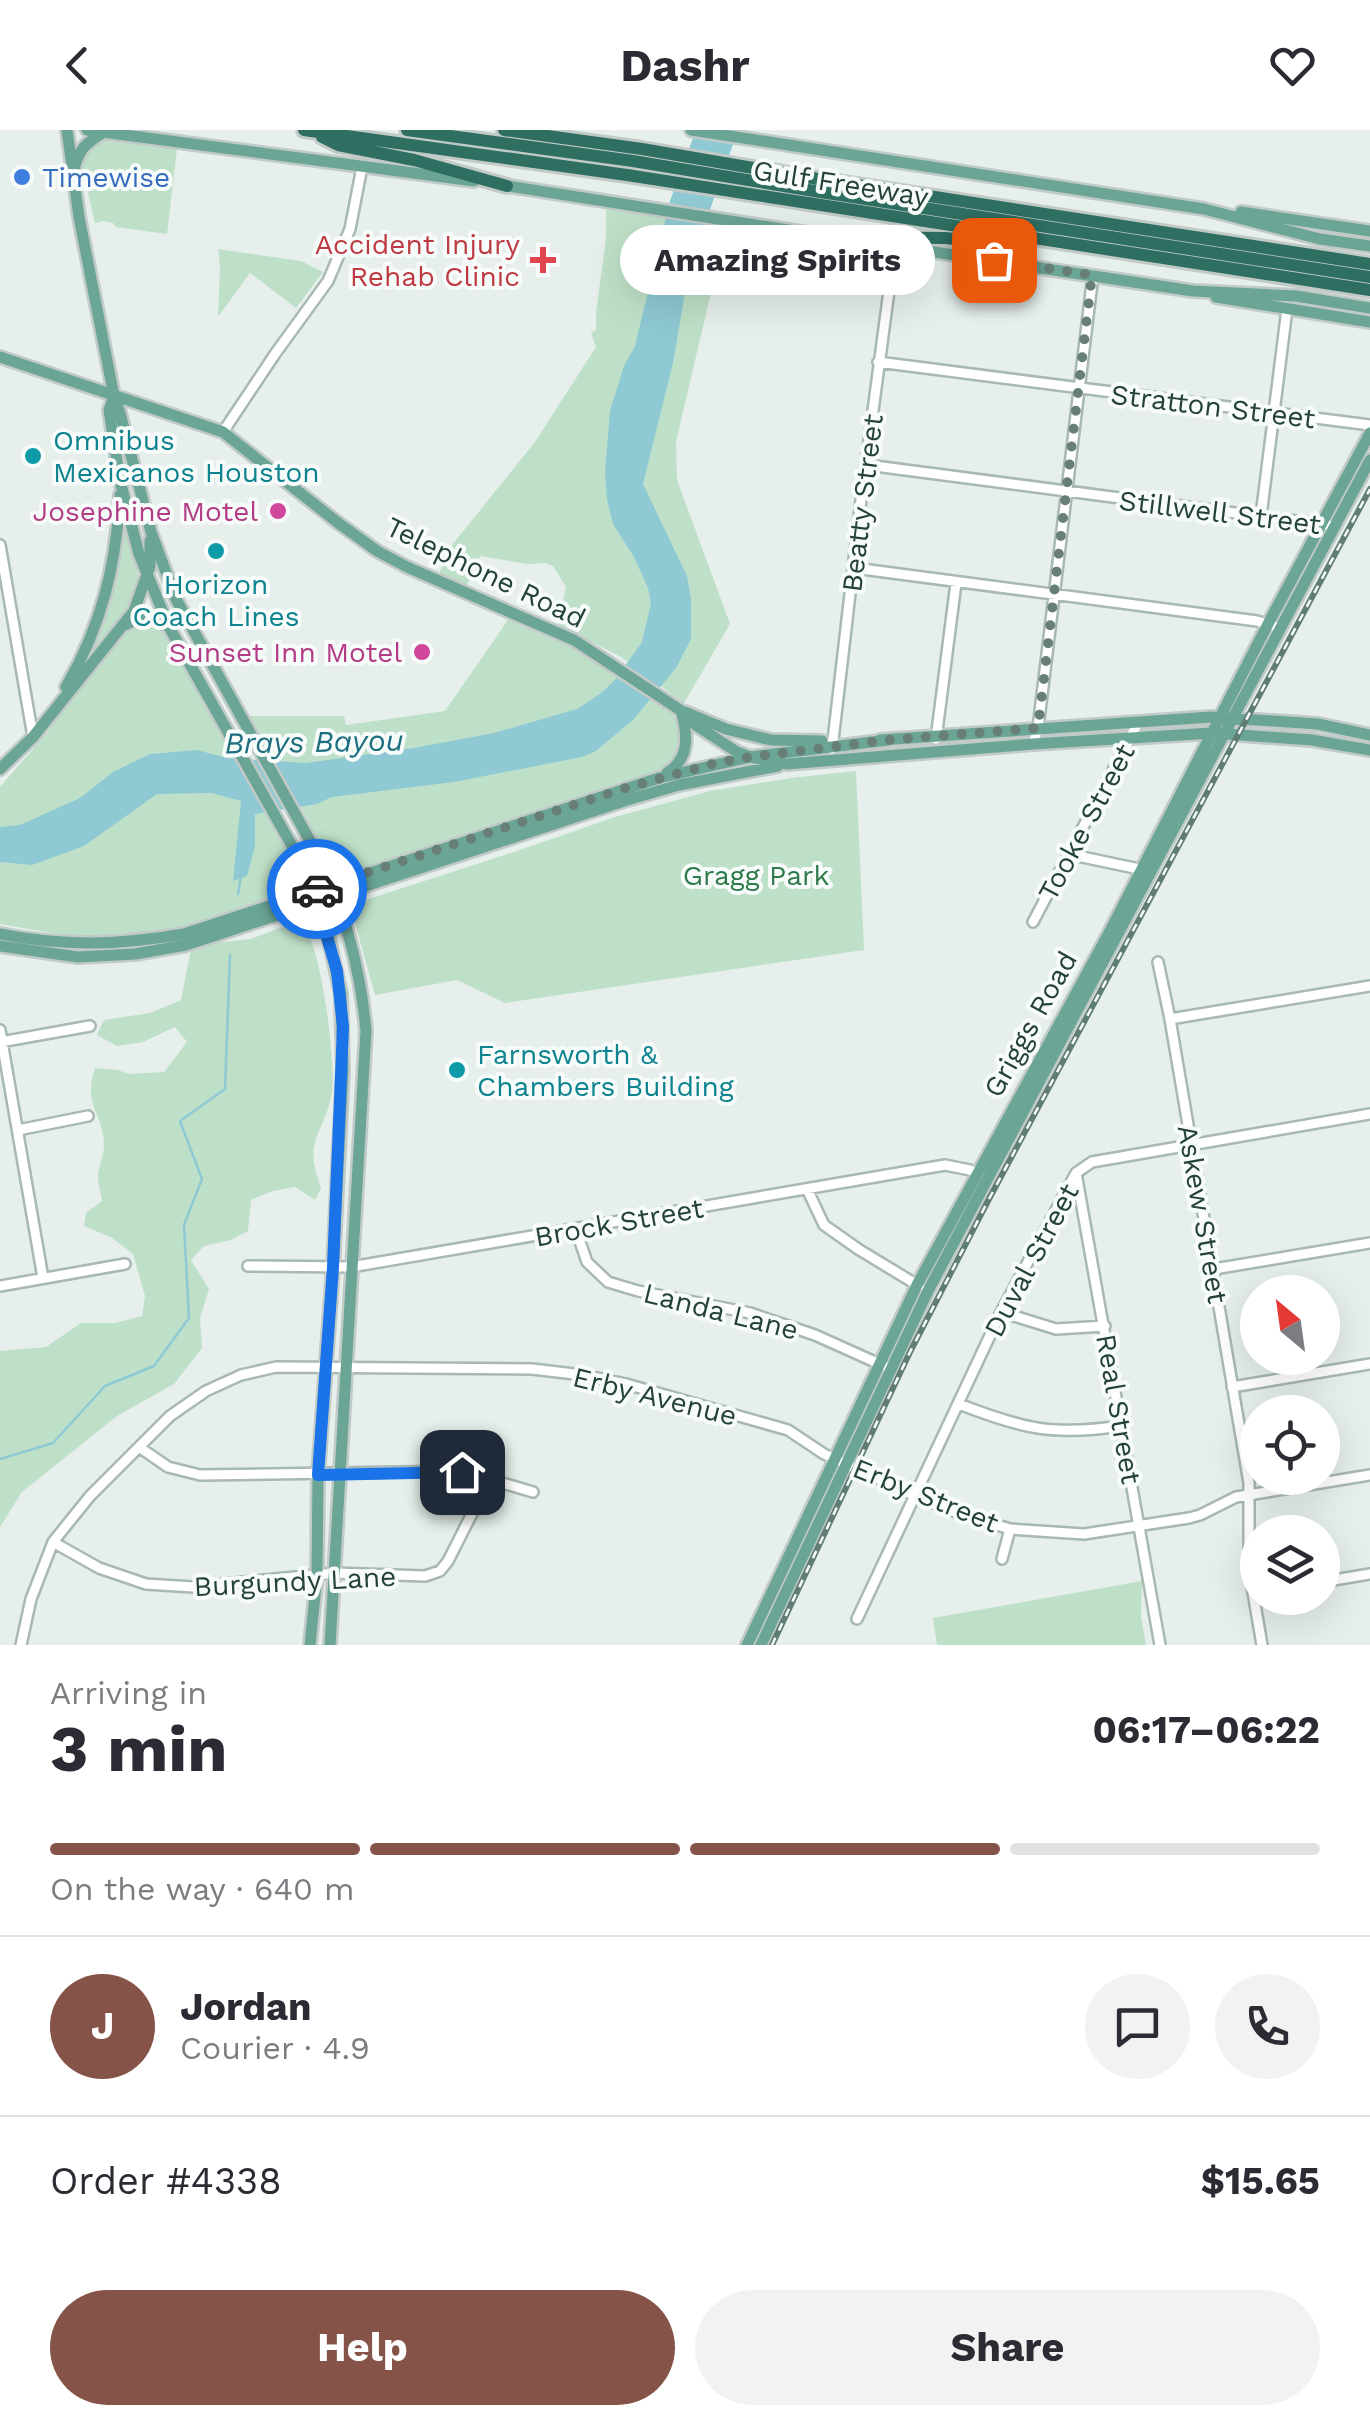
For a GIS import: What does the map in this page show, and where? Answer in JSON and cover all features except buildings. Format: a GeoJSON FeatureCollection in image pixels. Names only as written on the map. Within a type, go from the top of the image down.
{"type":"FeatureCollection","features":[{"type":"Feature","properties":{"kind":"highway","name":"Gulf Freeway"},"geometry":{"type":"LineString","coordinates":[[308,130],[627,175],[814,191]]}},
{"type":"Feature","properties":{"kind":"highway"},"geometry":{"type":"LineString","coordinates":[[308,130],[338,145],[414,160],[507,186]]}},
{"type":"Feature","properties":{"kind":"highway","name":"Gulf Freeway"},"geometry":{"type":"LineString","coordinates":[[407,130],[632,161],[1370,276]]}},
{"type":"Feature","properties":{"kind":"highway","name":"Gulf Freeway"},"geometry":{"type":"LineString","coordinates":[[504,130],[642,149],[1012,236],[1282,263],[1370,262]]}},
{"type":"Feature","properties":{"kind":"highway"},"geometry":{"type":"LineString","coordinates":[[834,237],[981,242],[1012,236]]}},
{"type":"Feature","properties":{"kind":"highway","name":"Gulf Freeway"},"geometry":{"type":"LineString","coordinates":[[1282,263],[1370,290]]}},
{"type":"Feature","properties":{"kind":"main road"},"geometry":{"type":"LineString","coordinates":[[67,130],[79,217],[114,396],[150,532],[190,626],[312,841],[332,884],[362,991],[366,1031],[330,1645]]}},
{"type":"Feature","properties":{"kind":"main road"},"geometry":{"type":"LineString","coordinates":[[86,130],[612,201],[1370,322]]}},
{"type":"Feature","properties":{"kind":"main road"},"geometry":{"type":"LineString","coordinates":[[691,130],[1215,211],[1320,239],[1370,246]]}},
{"type":"Feature","properties":{"kind":"main road"},"geometry":{"type":"LineString","coordinates":[[74,170],[84,145],[105,131]]}},
{"type":"Feature","properties":{"kind":"main road"},"geometry":{"type":"LineString","coordinates":[[1215,211],[1370,230]]}},
{"type":"Feature","properties":{"kind":"main road"},"geometry":{"type":"LineString","coordinates":[[1192,291],[1296,296],[1370,308]]}},
{"type":"Feature","properties":{"kind":"main road","name":"Telephone Road"},"geometry":{"type":"LineString","coordinates":[[0,357],[222,432],[337,522],[407,568],[574,640],[681,710],[726,730],[771,740],[833,743],[1227,717],[1318,724],[1370,734]]}},
{"type":"Feature","properties":{"kind":"main road"},"geometry":{"type":"LineString","coordinates":[[114,396],[109,410],[120,481],[147,575],[168,627],[292,845],[316,896],[341,994],[343,1069],[310,1645]]}},
{"type":"Feature","properties":{"kind":"main road","name":"Griggs Road"},"geometry":{"type":"LineString","coordinates":[[746,1645],[922,1288],[1064,1016],[1147,871],[1370,433]]}},
{"type":"Feature","properties":{"kind":"main road","name":"Griggs Road"},"geometry":{"type":"LineString","coordinates":[[1274,626],[1370,460]]}},
{"type":"Feature","properties":{"kind":"main road"},"geometry":{"type":"LineString","coordinates":[[58,704],[81,662],[109,585],[115,558],[120,481]]}},
{"type":"Feature","properties":{"kind":"main road"},"geometry":{"type":"LineString","coordinates":[[0,769],[8,755],[33,736],[139,602],[150,566],[150,532]]}},
{"type":"Feature","properties":{"kind":"main road"},"geometry":{"type":"LineString","coordinates":[[122,627],[144,617],[155,618],[168,627]]}},
{"type":"Feature","properties":{"kind":"main road"},"geometry":{"type":"LineString","coordinates":[[660,778],[683,757],[687,741],[681,710]]}},
{"type":"Feature","properties":{"kind":"main road","name":"Telephone Road"},"geometry":{"type":"LineString","coordinates":[[681,710],[717,740],[750,757],[787,764],[1219,733],[1312,740],[1370,750]]}},
{"type":"Feature","properties":{"kind":"main road"},"geometry":{"type":"LineString","coordinates":[[0,946],[134,954],[316,896],[332,884],[660,778],[833,743]]}},
{"type":"Feature","properties":{"kind":"main road"},"geometry":{"type":"LineString","coordinates":[[316,896],[337,897],[679,785],[787,764]]}},
{"type":"Feature","properties":{"kind":"main road"},"geometry":{"type":"LineString","coordinates":[[0,934],[78,951]]}},
{"type":"Feature","properties":{"kind":"main road"},"geometry":{"type":"LineString","coordinates":[[341,994],[362,991]]}},
{"type":"Feature","properties":{"kind":"main road","name":"Griggs Road"},"geometry":{"type":"LineString","coordinates":[[761,1645],[840,1461]]}},
{"type":"Feature","properties":{"kind":"street"},"geometry":{"type":"LineString","coordinates":[[222,432],[328,281],[350,229],[362,166]]}},
{"type":"Feature","properties":{"kind":"street","name":"Beatty Street"},"geometry":{"type":"LineString","coordinates":[[831,760],[895,246]]}},
{"type":"Feature","properties":{"kind":"street"},"geometry":{"type":"LineString","coordinates":[[1032,744],[1038,728],[1092,275]]}},
{"type":"Feature","properties":{"kind":"street"},"geometry":{"type":"LineString","coordinates":[[1262,516],[1288,310]]}},
{"type":"Feature","properties":{"kind":"street","name":"Stratton Street"},"geometry":{"type":"LineString","coordinates":[[878,362],[1370,425]]}},
{"type":"Feature","properties":{"kind":"street","name":"Stillwell Street"},"geometry":{"type":"LineString","coordinates":[[867,464],[1335,526]]}},
{"type":"Feature","properties":{"kind":"street"},"geometry":{"type":"LineString","coordinates":[[0,545],[33,736]]}},
{"type":"Feature","properties":{"kind":"street"},"geometry":{"type":"LineString","coordinates":[[854,568],[1274,626]]}},
{"type":"Feature","properties":{"kind":"street"},"geometry":{"type":"LineString","coordinates":[[936,752],[956,583]]}},
{"type":"Feature","properties":{"kind":"street","name":"Tooke Street"},"geometry":{"type":"LineString","coordinates":[[1032,922],[1139,721]]}},
{"type":"Feature","properties":{"kind":"street"},"geometry":{"type":"LineString","coordinates":[[1068,854],[1147,871]]}},
{"type":"Feature","properties":{"kind":"street","name":"Askew Street"},"geometry":{"type":"LineString","coordinates":[[1158,962],[1240,1430]]}},
{"type":"Feature","properties":{"kind":"street"},"geometry":{"type":"LineString","coordinates":[[1170,1019],[1370,986]]}},
{"type":"Feature","properties":{"kind":"street"},"geometry":{"type":"LineString","coordinates":[[1,1041],[90,1026]]}},
{"type":"Feature","properties":{"kind":"street"},"geometry":{"type":"LineString","coordinates":[[0,1030],[42,1278]]}},
{"type":"Feature","properties":{"kind":"street","name":"Duval Street"},"geometry":{"type":"LineString","coordinates":[[857,1619],[1001,1312],[1076,1174],[1092,1162],[1370,1114]]}},
{"type":"Feature","properties":{"kind":"street"},"geometry":{"type":"LineString","coordinates":[[18,1130],[88,1116]]}},
{"type":"Feature","properties":{"kind":"street","name":"Brock Street"},"geometry":{"type":"LineString","coordinates":[[248,1266],[352,1267],[945,1166],[982,1176]]}},
{"type":"Feature","properties":{"kind":"street","name":"Real Street"},"geometry":{"type":"LineString","coordinates":[[1076,1174],[1160,1645]]}},
{"type":"Feature","properties":{"kind":"street"},"geometry":{"type":"LineString","coordinates":[[807,1189],[824,1225],[922,1288]]}},
{"type":"Feature","properties":{"kind":"street","name":"Landa Lane"},"geometry":{"type":"LineString","coordinates":[[576,1230],[587,1262],[608,1282],[750,1313],[814,1335],[885,1367]]}},
{"type":"Feature","properties":{"kind":"street"},"geometry":{"type":"LineString","coordinates":[[1214,1268],[1370,1243]]}},
{"type":"Feature","properties":{"kind":"street"},"geometry":{"type":"LineString","coordinates":[[0,1286],[125,1264]]}},
{"type":"Feature","properties":{"kind":"street"},"geometry":{"type":"LineString","coordinates":[[1001,1312],[1056,1329],[1105,1326]]}},
{"type":"Feature","properties":{"kind":"street"},"geometry":{"type":"LineString","coordinates":[[1232,1387],[1370,1364]]}},
{"type":"Feature","properties":{"kind":"street","name":"Erby Avenue"},"geometry":{"type":"LineString","coordinates":[[21,1645],[31,1598],[53,1542],[90,1496],[170,1416],[206,1391],[241,1375],[276,1366],[532,1369],[583,1375],[788,1430],[840,1461]]}},
{"type":"Feature","properties":{"kind":"street"},"geometry":{"type":"LineString","coordinates":[[958,1404],[1004,1422],[1053,1431],[1122,1426]]}},
{"type":"Feature","properties":{"kind":"street"},"geometry":{"type":"LineString","coordinates":[[139,1447],[168,1467],[200,1475],[462,1472],[534,1492]]}},
{"type":"Feature","properties":{"kind":"street","name":"Erby Street"},"geometry":{"type":"LineString","coordinates":[[840,1461],[915,1496],[1010,1529],[1084,1534],[1200,1515],[1224,1501],[1249,1495]]}},
{"type":"Feature","properties":{"kind":"street","name":"Erby Street"},"geometry":{"type":"LineString","coordinates":[[1340,1480],[1370,1475]]}},
{"type":"Feature","properties":{"kind":"street","name":"Burgundy Lane"},"geometry":{"type":"LineString","coordinates":[[53,1542],[99,1568],[146,1584],[193,1587],[335,1574],[424,1576],[440,1571],[448,1561],[490,1478]]}},
{"type":"Feature","properties":{"kind":"street","name":"Askew Street"},"geometry":{"type":"LineString","coordinates":[[1249,1495],[1249,1515]]}},
{"type":"Feature","properties":{"kind":"street"},"geometry":{"type":"LineString","coordinates":[[1002,1559],[1010,1529]]}},
{"type":"Feature","properties":{"kind":"street"},"geometry":{"type":"LineString","coordinates":[[1340,1579],[1370,1574]]}},
{"type":"Feature","properties":{"kind":"street","name":"Askew Street"},"geometry":{"type":"LineString","coordinates":[[1258,1615],[1262,1645]]}},
{"type":"Feature","properties":{"kind":"green space"},"geometry":{"type":"Polygon","coordinates":[[[101,140],[177,149],[167,234],[116,227],[103,221],[95,223],[81,163],[87,148],[101,140]]]}},
{"type":"Feature","properties":{"kind":"green space"},"geometry":{"type":"Polygon","coordinates":[[[606,209],[726,228],[676,442],[677,480],[730,624],[684,703],[621,657],[558,625],[566,587],[553,566],[480,556],[467,585],[439,574],[448,550],[535,442],[596,347],[591,333],[596,330],[606,209]]]}},
{"type":"Feature","properties":{"kind":"green space"},"geometry":{"type":"Polygon","coordinates":[[[218,249],[301,261],[323,272],[296,308],[250,273],[218,317],[218,249]]]}},
{"type":"Feature","properties":{"kind":"green space"},"geometry":{"type":"Polygon","coordinates":[[[122,516],[139,588],[127,614],[92,655],[88,652],[122,516]]]}},
{"type":"Feature","properties":{"kind":"green space"},"geometry":{"type":"Polygon","coordinates":[[[508,620],[573,648],[672,714],[681,734],[681,749],[674,762],[653,775],[336,877],[249,716],[344,716],[346,725],[445,711],[508,620]]]}},
{"type":"Feature","properties":{"kind":"green space"},"geometry":{"type":"Polygon","coordinates":[[[152,621],[164,629],[299,869],[299,887],[170,932],[113,938],[68,936],[0,924],[0,787],[47,733],[127,627],[152,621]]]}},
{"type":"Feature","properties":{"kind":"green space","name":"Gragg Park"},"geometry":{"type":"Polygon","coordinates":[[[856,771],[864,950],[505,1003],[457,980],[375,995],[350,905],[615,817],[710,791],[856,771]]]}},
{"type":"Feature","properties":{"kind":"green space"},"geometry":{"type":"Polygon","coordinates":[[[293,923],[305,931],[312,943],[330,1035],[332,1092],[314,1147],[321,1188],[315,1200],[295,1187],[251,1200],[248,1231],[231,1240],[204,1246],[191,1260],[209,1289],[200,1318],[202,1348],[174,1384],[117,1416],[22,1492],[0,1527],[0,1351],[46,1347],[81,1323],[115,1323],[142,1316],[145,1296],[133,1254],[112,1238],[84,1226],[86,1213],[102,1201],[98,1177],[103,1135],[92,1101],[92,1081],[95,1068],[129,1074],[164,1072],[187,1042],[175,1027],[143,1042],[117,1046],[97,1035],[104,1020],[150,1013],[181,1000],[191,949],[251,939],[293,923]]]}},
{"type":"Feature","properties":{"kind":"green space"},"geometry":{"type":"Polygon","coordinates":[[[1142,1581],[1141,1617],[1146,1645],[937,1645],[933,1618],[1142,1581]]]}},
{"type":"Feature","properties":{"kind":"water"},"geometry":{"type":"Polygon","coordinates":[[[696,130],[738,130],[686,287],[673,363],[643,484],[687,576],[691,639],[676,668],[634,719],[596,751],[582,757],[454,782],[332,797],[317,804],[255,814],[255,846],[247,876],[233,881],[241,801],[211,793],[157,794],[84,846],[32,865],[0,862],[0,827],[20,825],[80,798],[113,772],[150,754],[197,750],[227,758],[306,763],[414,748],[494,733],[577,709],[615,680],[642,642],[651,603],[634,557],[613,524],[607,500],[610,411],[624,366],[635,346],[670,201],[696,130]]]}},
{"type":"Feature","properties":{"kind":"waterway"},"geometry":{"type":"LineString","coordinates":[[238,894],[241,876]]}},
{"type":"Feature","properties":{"kind":"waterway"},"geometry":{"type":"LineString","coordinates":[[0,1459],[53,1443],[105,1386],[154,1366],[189,1318],[184,1225],[202,1179],[180,1121],[225,1089],[230,955]]}},
{"type":"Feature","properties":{"kind":"railway"},"geometry":{"type":"LineString","coordinates":[[772,1645],[910,1352],[989,1199],[1370,489]]}},
{"type":"Feature","properties":{"kind":"way so far"},"geometry":{"type":"LineString","coordinates":[[317,889],[626,788],[716,763],[888,740],[1038,728],[1092,275],[994,260]]}},
{"type":"Feature","properties":{"kind":"place","name":"Timewise"},"geometry":{"type":"Point","coordinates":[22,177]}},
{"type":"Feature","properties":{"kind":"place","name":"Accident Injury Rehab Clinic"},"geometry":{"type":"Point","coordinates":[543,260]}},
{"type":"Feature","properties":{"kind":"place","name":"Amazing Spirits"},"geometry":{"type":"Point","coordinates":[994,260]}},
{"type":"Feature","properties":{"kind":"place","name":"Omnibus Mexicanos Houston"},"geometry":{"type":"Point","coordinates":[33,456]}},
{"type":"Feature","properties":{"kind":"place","name":"Josephine Motel"},"geometry":{"type":"Point","coordinates":[278,511]}},
{"type":"Feature","properties":{"kind":"place","name":"Horizon Coach Lines"},"geometry":{"type":"Point","coordinates":[216,551]}},
{"type":"Feature","properties":{"kind":"place","name":"Sunset Inn Motel"},"geometry":{"type":"Point","coordinates":[422,652]}},
{"type":"Feature","properties":{"kind":"place","name":"Farnsworth & Chambers Building"},"geometry":{"type":"Point","coordinates":[457,1070]}},
{"type":"Feature","properties":{"kind":"route"},"geometry":{"type":"LineString","coordinates":[[317,889],[313,890],[337,971],[343,1027],[333,1267],[318,1475],[462,1472]]}},
{"type":"Feature","properties":{"kind":"water label","name":"Brays Bayou"},"geometry":{"type":"Point","coordinates":[314,742]}}]}
